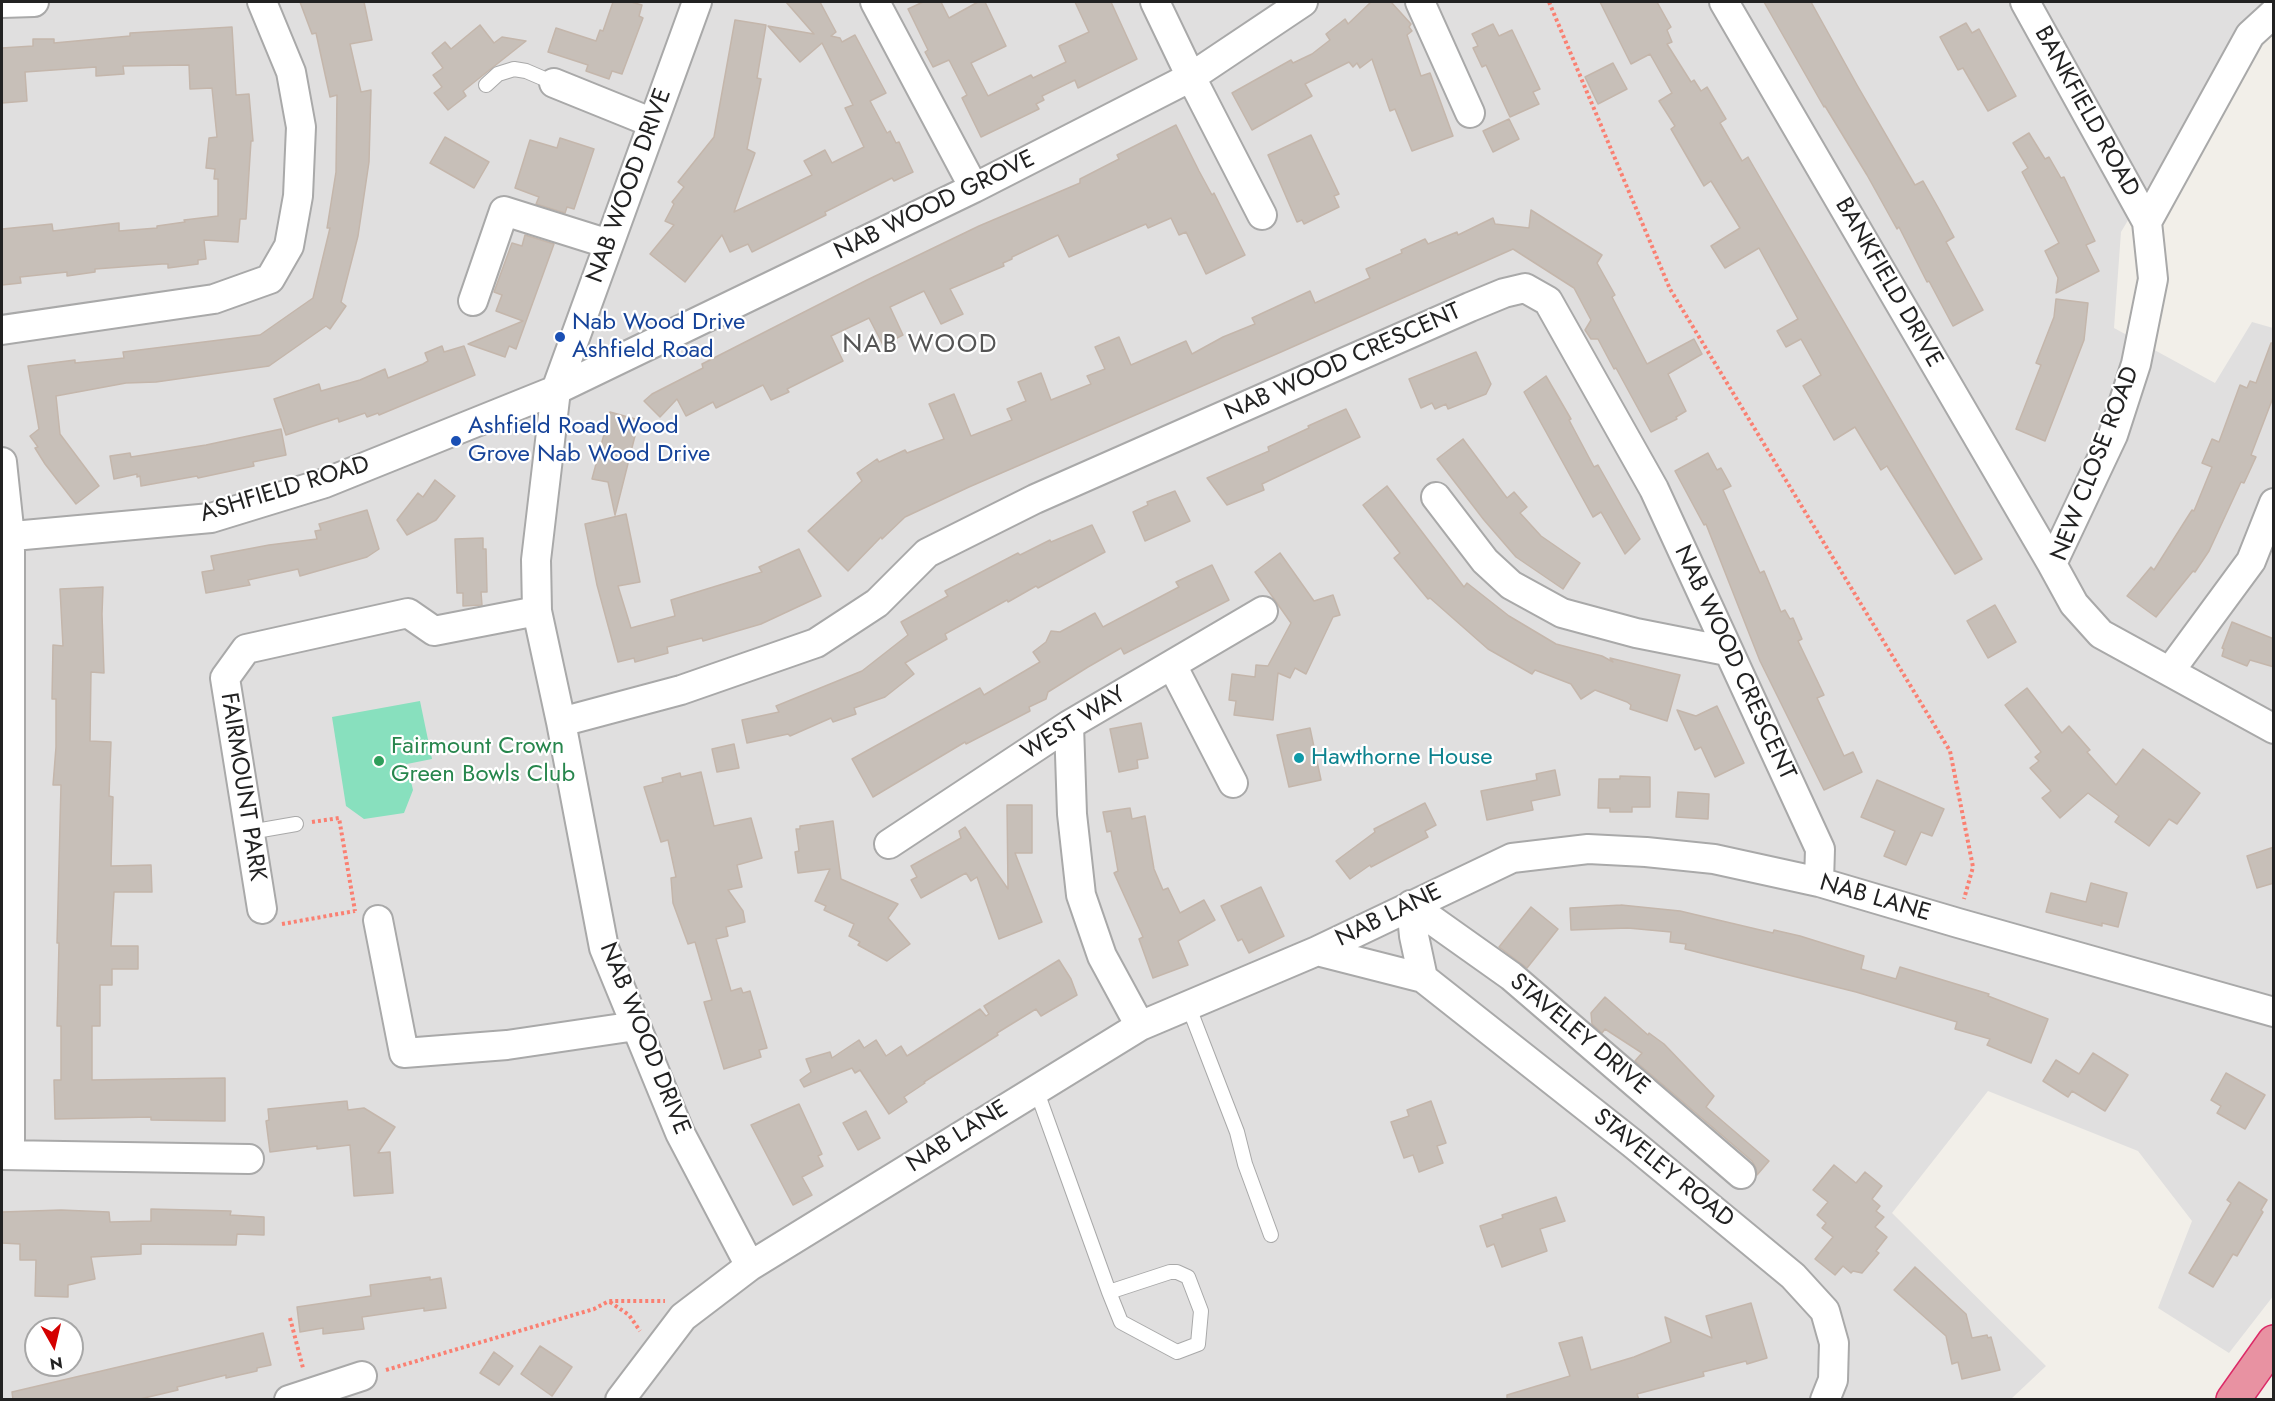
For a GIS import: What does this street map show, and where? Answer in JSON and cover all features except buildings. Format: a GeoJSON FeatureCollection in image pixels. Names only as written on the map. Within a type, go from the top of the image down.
{"type":"FeatureCollection","features":[{"type":"Feature","properties":{"kind":"highway"},"geometry":{"type":"LineString","coordinates":[[2233,1400],[2274,1342]]}},
{"type":"Feature","properties":{"kind":"street"},"geometry":{"type":"LineString","coordinates":[[2,3],[34,2]]}},
{"type":"Feature","properties":{"kind":"street"},"geometry":{"type":"LineString","coordinates":[[2,330],[214,299],[270,279],[289,246],[298,196],[302,127],[291,72],[262,2]]}},
{"type":"Feature","properties":{"kind":"street","name":"NAB WOOD DRIVE"},"geometry":{"type":"LineString","coordinates":[[698,2],[556,390],[536,560],[537,610],[604,948],[680,1134],[750,1266]]}},
{"type":"Feature","properties":{"kind":"street"},"geometry":{"type":"LineString","coordinates":[[875,2],[974,188]]}},
{"type":"Feature","properties":{"kind":"street"},"geometry":{"type":"LineString","coordinates":[[1155,2],[1262,215]]}},
{"type":"Feature","properties":{"kind":"street","name":"NAB WOOD GROVE"},"geometry":{"type":"LineString","coordinates":[[556,390],[974,188],[1191,76],[1303,2]]}},
{"type":"Feature","properties":{"kind":"street"},"geometry":{"type":"LineString","coordinates":[[1420,2],[1470,113]]}},
{"type":"Feature","properties":{"kind":"street","name":"BANKFIELD DRIVE"},"geometry":{"type":"LineString","coordinates":[[1724,2],[2052,564]]}},
{"type":"Feature","properties":{"kind":"street","name":"BANKFIELD ROAD"},"geometry":{"type":"LineString","coordinates":[[2025,2],[2147,222]]}},
{"type":"Feature","properties":{"kind":"street"},"geometry":{"type":"LineString","coordinates":[[2147,222],[2250,35],[2274,13]]}},
{"type":"Feature","properties":{"kind":"street"},"geometry":{"type":"LineString","coordinates":[[554,83],[653,123]]}},
{"type":"Feature","properties":{"kind":"street"},"geometry":{"type":"LineString","coordinates":[[473,301],[504,212],[609,244]]}},
{"type":"Feature","properties":{"kind":"street","name":"NEW CLOSE ROAD"},"geometry":{"type":"LineString","coordinates":[[2147,222],[2153,279],[2136,364],[2113,435],[2052,564],[2074,604],[2101,634],[2274,729]]}},
{"type":"Feature","properties":{"kind":"street","name":"NAB WOOD CRESCENT"},"geometry":{"type":"LineString","coordinates":[[561,722],[681,690],[816,643],[877,603],[927,553],[1035,499],[1470,307],[1504,293],[1525,288],[1548,301],[1653,489],[1820,849],[1819,882]]}},
{"type":"Feature","properties":{"kind":"street","name":"ASHFIELD ROAD"},"geometry":{"type":"LineString","coordinates":[[6,537],[211,518],[325,483],[556,390]]}},
{"type":"Feature","properties":{"kind":"street"},"geometry":{"type":"LineString","coordinates":[[2,462],[6,537],[6,1155],[249,1159]]}},
{"type":"Feature","properties":{"kind":"street"},"geometry":{"type":"LineString","coordinates":[[1436,497],[1485,561],[1511,585],[1562,613],[1636,633],[1728,651]]}},
{"type":"Feature","properties":{"kind":"street"},"geometry":{"type":"LineString","coordinates":[[2170,671],[2262,566],[2274,503]]}},
{"type":"Feature","properties":{"kind":"street","name":"FAIRMOUNT PARK"},"geometry":{"type":"LineString","coordinates":[[262,909],[225,678],[246,650],[408,613],[434,631],[537,610]]}},
{"type":"Feature","properties":{"kind":"street","name":"WEST WAY"},"geometry":{"type":"LineString","coordinates":[[890,844],[1069,725],[1263,611]]}},
{"type":"Feature","properties":{"kind":"street"},"geometry":{"type":"LineString","coordinates":[[1172,665],[1233,783]]}},
{"type":"Feature","properties":{"kind":"street"},"geometry":{"type":"LineString","coordinates":[[1069,725],[1072,814],[1081,895],[1101,956],[1140,1026]]}},
{"type":"Feature","properties":{"kind":"street","name":"NAB LANE"},"geometry":{"type":"LineString","coordinates":[[620,1400],[683,1317],[750,1266],[1036,1089],[1140,1026],[1317,951],[1512,858],[1588,849],[1714,859],[1819,882],[2274,1012]]}},
{"type":"Feature","properties":{"kind":"street"},"geometry":{"type":"LineString","coordinates":[[1411,905],[1414,936],[1423,978]]}},
{"type":"Feature","properties":{"kind":"street","name":"STAVELEY DRIVE"},"geometry":{"type":"LineString","coordinates":[[1411,905],[1511,976],[1741,1174]]}},
{"type":"Feature","properties":{"kind":"street"},"geometry":{"type":"LineString","coordinates":[[366,913],[404,1053],[507,1045],[636,1026]]}},
{"type":"Feature","properties":{"kind":"street","name":"STAVELEY ROAD"},"geometry":{"type":"LineString","coordinates":[[1317,951],[1423,978],[1632,1143],[1793,1276],[1825,1311],[1834,1343],[1833,1380],[1825,1400]]}},
{"type":"Feature","properties":{"kind":"street"},"geometry":{"type":"LineString","coordinates":[[299,1396],[362,1376]]}},
{"type":"Feature","properties":{"kind":"lane"},"geometry":{"type":"LineString","coordinates":[[486,86],[498,74],[514,69],[536,74],[554,83]]}},
{"type":"Feature","properties":{"kind":"lane"},"geometry":{"type":"LineString","coordinates":[[250,832],[296,824]]}},
{"type":"Feature","properties":{"kind":"lane"},"geometry":{"type":"LineString","coordinates":[[1188,1005],[1237,1132],[1245,1164],[1271,1235]]}},
{"type":"Feature","properties":{"kind":"lane"},"geometry":{"type":"LineString","coordinates":[[1036,1089],[1108,1292],[1121,1322],[1177,1352],[1198,1344],[1201,1311],[1188,1277],[1177,1272],[1170,1272],[1108,1292]]}},
{"type":"Feature","properties":{"kind":"path"},"geometry":{"type":"LineString","coordinates":[[1549,2],[1670,289],[1950,751],[1973,867],[1958,923]]}},
{"type":"Feature","properties":{"kind":"path"},"geometry":{"type":"LineString","coordinates":[[262,909],[267,926],[366,913],[339,818],[296,824]]}},
{"type":"Feature","properties":{"kind":"path"},"geometry":{"type":"LineString","coordinates":[[362,1376],[594,1309],[609,1301],[705,1300]]}},
{"type":"Feature","properties":{"kind":"path"},"geometry":{"type":"LineString","coordinates":[[290,1318],[299,1396]]}},
{"type":"Feature","properties":{"kind":"shaded area"},"geometry":{"type":"Polygon","coordinates":[[[2,2],[2273,2],[2249,17],[2121,232],[2114,328],[2215,383],[2252,322],[2273,328],[2274,1295],[2229,1353],[2158,1308],[2192,1221],[2138,1151],[1988,1091],[1892,1213],[2046,1366],[2011,1399],[2,1400],[2,2]]]}},
{"type":"Feature","properties":{"kind":"green space","name":"Fairmount Crown Green Bowls Club"},"geometry":{"type":"Polygon","coordinates":[[[420,701],[432,759],[407,764],[413,790],[404,813],[364,819],[346,806],[332,717],[420,701]]]}},
{"type":"Feature","properties":{"kind":"place","name":"Nab Wood Drive Ashfield Road"},"geometry":{"type":"Point","coordinates":[560,337]}},
{"type":"Feature","properties":{"kind":"place","name":"Ashfield Road Wood Grove Nab Wood Drive"},"geometry":{"type":"Point","coordinates":[456,441]}},
{"type":"Feature","properties":{"kind":"place","name":"Hawthorne House"},"geometry":{"type":"Point","coordinates":[1299,758]}},
{"type":"Feature","properties":{"kind":"place","name":"Fairmount Crown Green Bowls Club"},"geometry":{"type":"Point","coordinates":[379,761]}},
{"type":"Feature","properties":{"kind":"district","name":"NAB WOOD"},"geometry":{"type":"Point","coordinates":[920,346]}}]}
